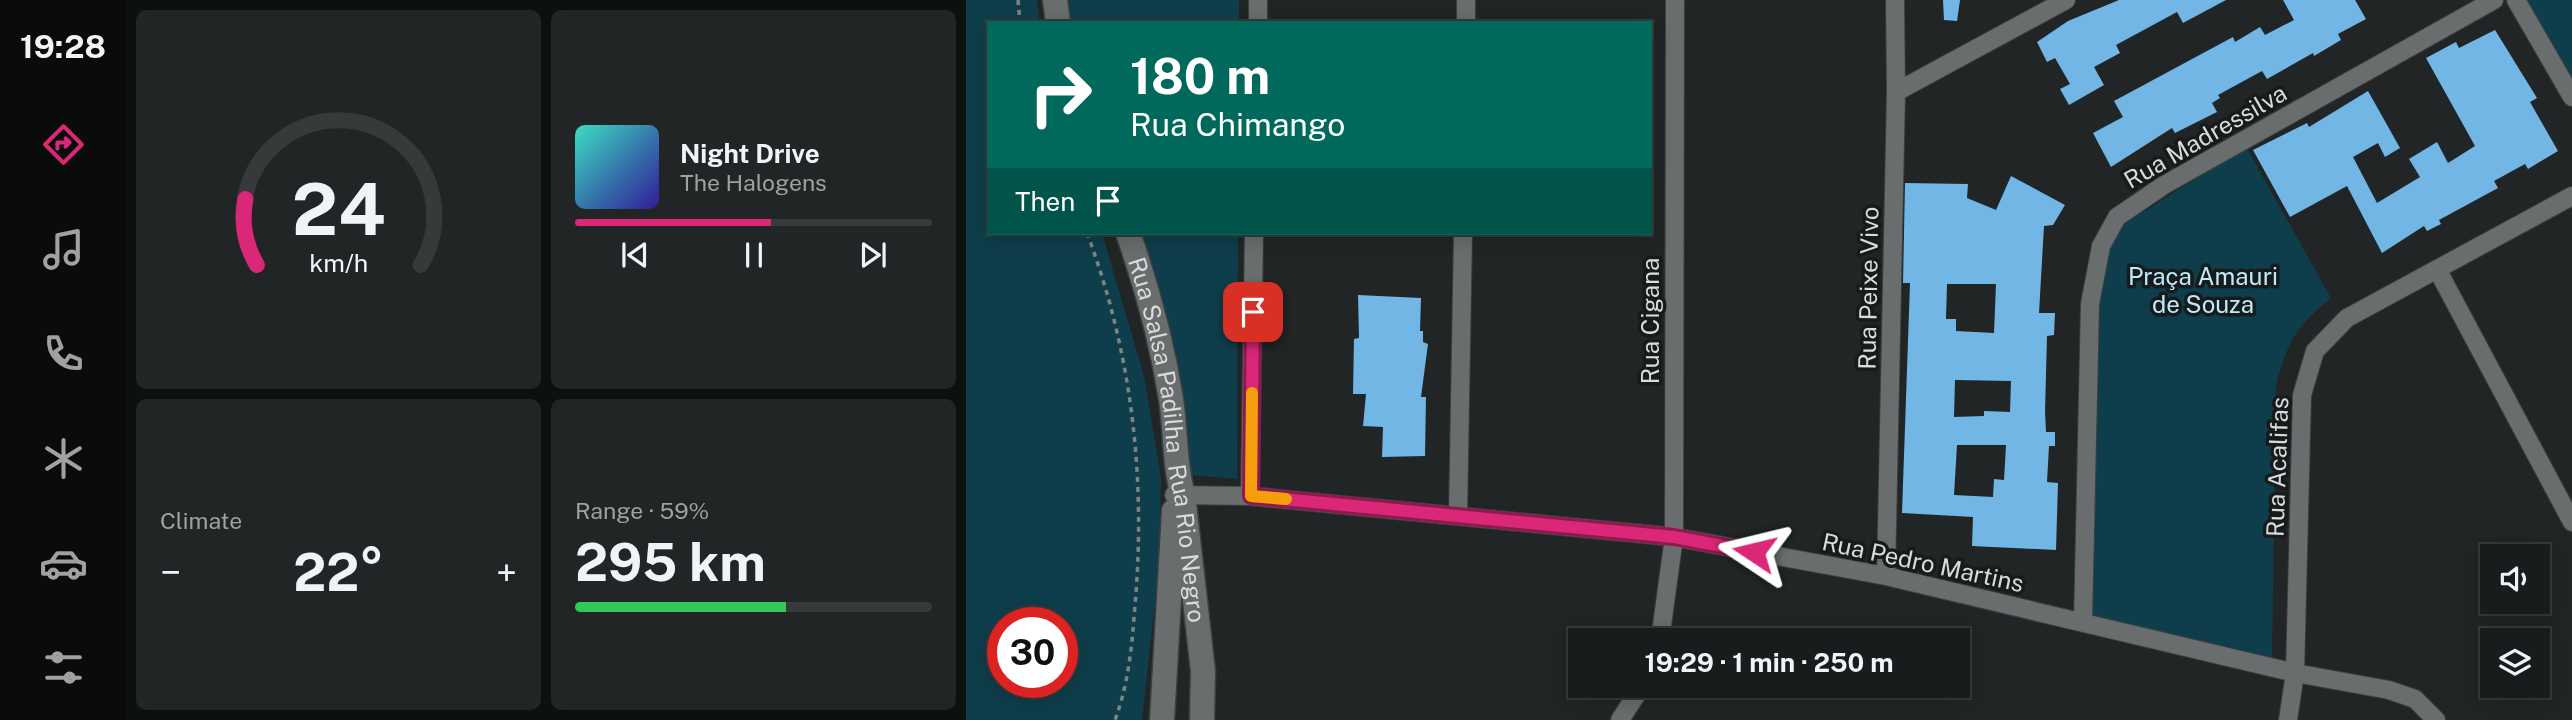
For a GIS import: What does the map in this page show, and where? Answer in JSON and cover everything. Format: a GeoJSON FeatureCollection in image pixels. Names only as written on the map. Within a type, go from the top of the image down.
{"type":"FeatureCollection","features":[{"type":"Feature","properties":{"kind":"main road"},"geometry":{"type":"LineString","coordinates":[[1055,0],[1058,21]]}},
{"type":"Feature","properties":{"kind":"main road","name":"Rua Salsa Padilha"},"geometry":{"type":"LineString","coordinates":[[1129,235],[1153,315],[1168,378],[1177,432],[1179,490]]}},
{"type":"Feature","properties":{"kind":"main road","name":"Rua Rio Negro"},"geometry":{"type":"LineString","coordinates":[[1162,720],[1179,490]]}},
{"type":"Feature","properties":{"kind":"main road","name":"Rua Rio Negro"},"geometry":{"type":"LineString","coordinates":[[1179,490],[1203,671],[1202,720]]}},
{"type":"Feature","properties":{"kind":"street"},"geometry":{"type":"LineString","coordinates":[[1258,0],[1258,21]]}},
{"type":"Feature","properties":{"kind":"street"},"geometry":{"type":"LineString","coordinates":[[1466,0],[1466,21]]}},
{"type":"Feature","properties":{"kind":"street","name":"Rua Cigana"},"geometry":{"type":"LineString","coordinates":[[1662,628],[1674,537],[1675,0]]}},
{"type":"Feature","properties":{"kind":"street","name":"Rua Peixe Vivo"},"geometry":{"type":"LineString","coordinates":[[1886,576],[1896,92],[1895,0]]}},
{"type":"Feature","properties":{"kind":"street"},"geometry":{"type":"LineString","coordinates":[[1896,92],[2066,0]]}},
{"type":"Feature","properties":{"kind":"street","name":"Rua Madressilva"},"geometry":{"type":"LineString","coordinates":[[2083,622],[2090,304],[2101,246],[2117,217],[2164,185],[2494,0]]}},
{"type":"Feature","properties":{"kind":"street"},"geometry":{"type":"LineString","coordinates":[[2516,0],[2572,97]]}},
{"type":"Feature","properties":{"kind":"street","name":"Rua Acalifas"},"geometry":{"type":"LineString","coordinates":[[2288,720],[2295,673],[2302,395],[2315,351],[2347,318],[2572,196]]}},
{"type":"Feature","properties":{"kind":"street"},"geometry":{"type":"LineString","coordinates":[[1251,496],[1255,235]]}},
{"type":"Feature","properties":{"kind":"street"},"geometry":{"type":"LineString","coordinates":[[1458,515],[1463,235]]}},
{"type":"Feature","properties":{"kind":"street"},"geometry":{"type":"LineString","coordinates":[[2437,269],[2572,522]]}},
{"type":"Feature","properties":{"kind":"street","name":"Rua Pedro Martins"},"geometry":{"type":"LineString","coordinates":[[1179,490],[1674,537],[1886,576],[2295,673],[2389,690],[2415,699],[2436,720]]}},
{"type":"Feature","properties":{"kind":"street"},"geometry":{"type":"LineString","coordinates":[[1620,720],[1634,698]]}},
{"type":"Feature","properties":{"kind":"path"},"geometry":{"type":"LineString","coordinates":[[1018,0],[1020,21]]}},
{"type":"Feature","properties":{"kind":"path"},"geometry":{"type":"LineString","coordinates":[[1088,235],[1119,337],[1129,383],[1137,460],[1140,549],[1132,648],[1128,675],[1115,720]]}},
{"type":"Feature","properties":{"kind":"green space"},"geometry":{"type":"Polygon","coordinates":[[[966,0],[1037,0],[1040,21],[987,21],[987,235],[1103,235],[1144,376],[1161,478],[1159,566],[1142,720],[966,720],[966,0]]]}},
{"type":"Feature","properties":{"kind":"green space"},"geometry":{"type":"Polygon","coordinates":[[[1066,0],[1239,0],[1239,21],[1069,21],[1066,0]]]}},
{"type":"Feature","properties":{"kind":"green space"},"geometry":{"type":"Polygon","coordinates":[[[2525,0],[2572,0],[2572,80],[2525,0]]]}},
{"type":"Feature","properties":{"kind":"green space","name":"Praça Amauri de Souza"},"geometry":{"type":"Polygon","coordinates":[[[2246,147],[2331,298],[2294,336],[2276,385],[2272,660],[2089,614],[2097,309],[2108,250],[2124,224],[2246,147]]]}},
{"type":"Feature","properties":{"kind":"green space"},"geometry":{"type":"Polygon","coordinates":[[[1137,235],[1238,235],[1237,479],[1190,475],[1137,235]]]}},
{"type":"Feature","properties":{"kind":"building"},"geometry":{"type":"Polygon","coordinates":[[[1943,0],[1960,0],[1957,21],[1944,20],[1943,0]]]}},
{"type":"Feature","properties":{"kind":"building"},"geometry":{"type":"Polygon","coordinates":[[[2119,0],[2226,0],[2183,23],[2177,12],[2116,45],[2120,53],[2094,67],[2104,85],[2069,105],[2060,89],[2070,84],[2055,58],[2047,62],[2037,42],[2068,21],[2119,0]]]}},
{"type":"Feature","properties":{"kind":"building"},"geometry":{"type":"Polygon","coordinates":[[[2283,0],[2355,0],[2366,19],[2338,34],[2341,40],[2314,56],[2313,53],[2267,79],[2262,71],[2218,95],[2220,98],[2212,103],[2217,112],[2175,133],[2172,128],[2111,167],[2093,133],[2123,117],[2114,101],[2233,37],[2235,42],[2260,27],[2265,35],[2294,20],[2283,0]]]}},
{"type":"Feature","properties":{"kind":"building"},"geometry":{"type":"Polygon","coordinates":[[[2495,30],[2537,98],[2530,102],[2558,151],[2528,169],[2525,164],[2494,181],[2498,188],[2439,220],[2441,224],[2427,231],[2424,226],[2382,253],[2347,186],[2290,217],[2253,150],[2307,123],[2309,127],[2368,91],[2400,148],[2385,157],[2378,143],[2353,157],[2377,203],[2420,177],[2409,159],[2437,142],[2448,163],[2475,146],[2426,58],[2456,42],[2459,48],[2495,30]]]}},
{"type":"Feature","properties":{"kind":"building"},"geometry":{"type":"Polygon","coordinates":[[[2011,176],[2065,205],[2053,225],[2044,226],[2039,313],[2055,313],[2054,335],[2047,336],[2045,412],[2046,432],[2055,432],[2055,446],[2049,446],[2047,482],[2058,483],[2056,550],[1972,546],[1973,517],[1902,513],[1910,283],[1903,283],[1905,183],[1968,184],[1967,198],[1996,210],[2011,176]],[[1947,284],[1946,319],[1956,319],[1956,331],[1994,333],[1996,284],[1947,284]],[[1955,380],[1954,417],[1984,416],[1984,411],[2010,412],[2011,381],[1955,380]],[[1957,445],[1954,495],[1993,497],[1994,479],[2004,480],[2006,445],[1957,445]]]}},
{"type":"Feature","properties":{"kind":"building"},"geometry":{"type":"Polygon","coordinates":[[[1358,295],[1421,298],[1420,331],[1423,331],[1423,342],[1428,344],[1421,397],[1426,397],[1425,456],[1382,457],[1383,427],[1363,426],[1366,394],[1353,394],[1354,339],[1359,338],[1358,295]]]}},
{"type":"Feature","properties":{"kind":"slow traffic"},"geometry":{"type":"LineString","coordinates":[[1252,393],[1251,496],[1286,499]]}},
{"type":"Feature","properties":{"kind":"route"},"geometry":{"type":"LineString","coordinates":[[1253,312],[1251,496],[1674,537],[1754,552]]}}]}
